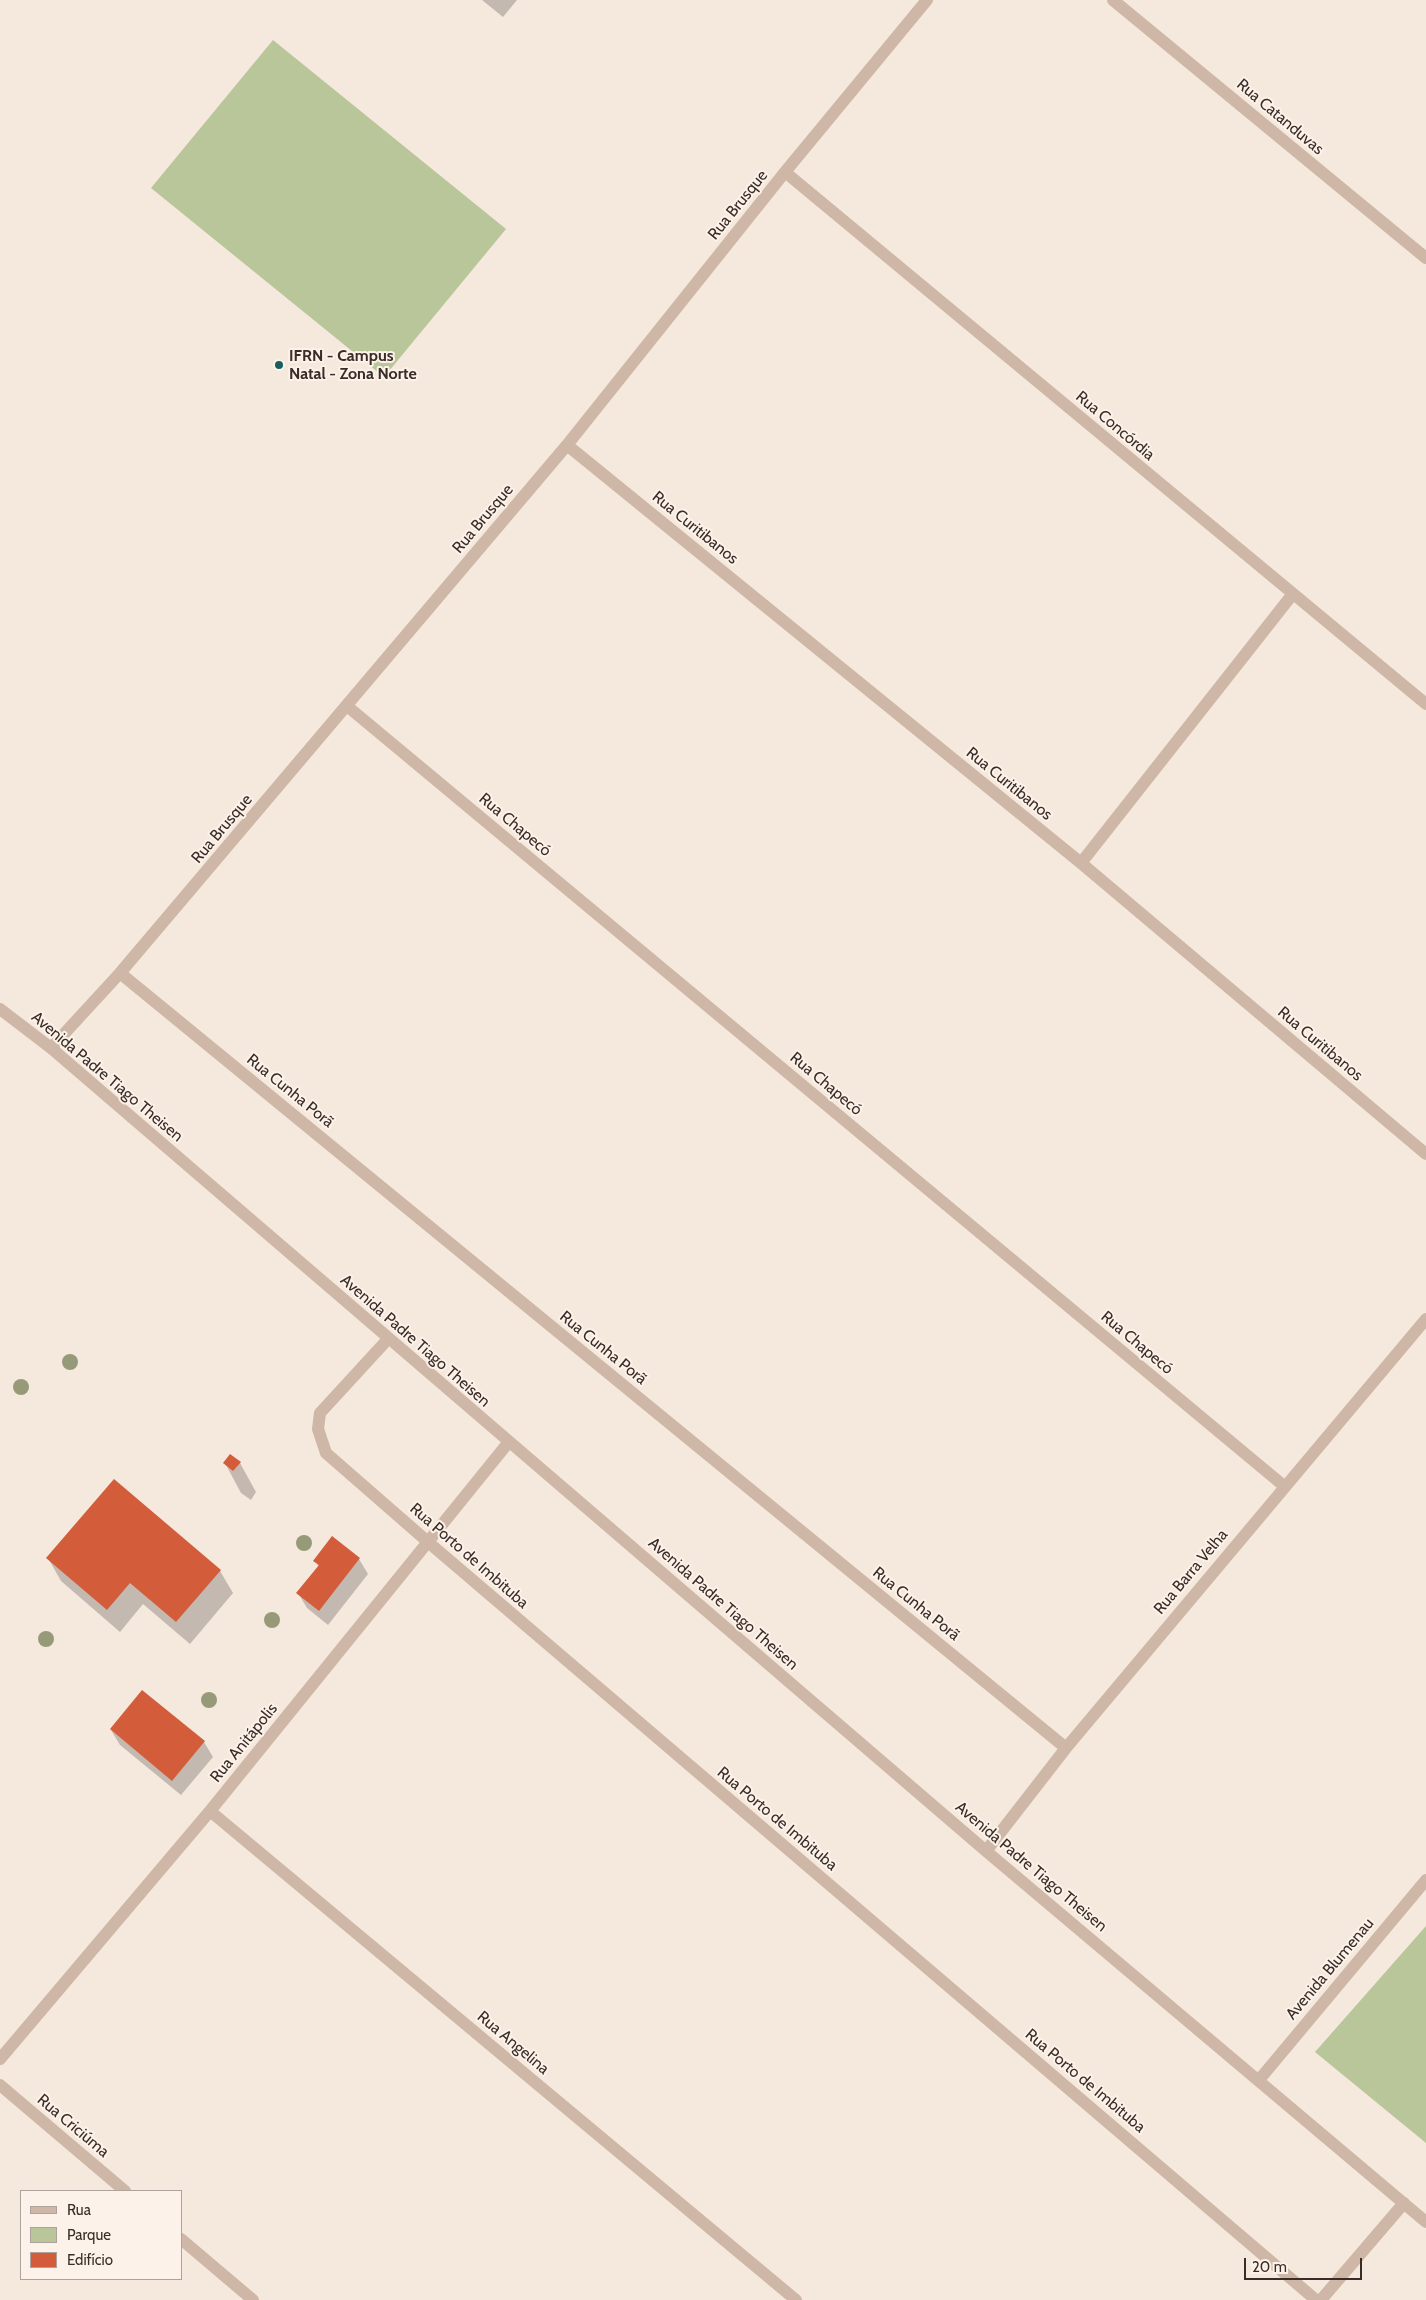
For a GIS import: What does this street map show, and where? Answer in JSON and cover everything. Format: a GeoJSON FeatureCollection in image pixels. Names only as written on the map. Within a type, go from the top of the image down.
{"type":"FeatureCollection","features":[{"type":"Feature","properties":{"kind":"street","name":"Rua Brusque"},"geometry":{"type":"LineString","coordinates":[[51,1048],[120,973],[567,445],[785,172],[927,0]]}},
{"type":"Feature","properties":{"kind":"street","name":"Rua Catanduvas"},"geometry":{"type":"LineString","coordinates":[[1113,0],[1426,258]]}},
{"type":"Feature","properties":{"kind":"street","name":"Rua Concórdia"},"geometry":{"type":"LineString","coordinates":[[785,172],[1292,595],[1426,704]]}},
{"type":"Feature","properties":{"kind":"street","name":"Rua Curitibanos"},"geometry":{"type":"LineString","coordinates":[[567,445],[1081,864],[1426,1154]]}},
{"type":"Feature","properties":{"kind":"street"},"geometry":{"type":"LineString","coordinates":[[1081,864],[1292,595]]}},
{"type":"Feature","properties":{"kind":"street","name":"Rua Chapecó"},"geometry":{"type":"LineString","coordinates":[[347,706],[1284,1486]]}},
{"type":"Feature","properties":{"kind":"street","name":"Rua Cunha Porã"},"geometry":{"type":"LineString","coordinates":[[120,973],[1066,1748]]}},
{"type":"Feature","properties":{"kind":"street","name":"Avenida Padre Tiago Theisen"},"geometry":{"type":"LineString","coordinates":[[0,1009],[51,1048],[986,1851],[1426,2222]]}},
{"type":"Feature","properties":{"kind":"street","name":"Rua Barra Velha"},"geometry":{"type":"LineString","coordinates":[[986,1851],[1066,1748],[1426,1319]]}},
{"type":"Feature","properties":{"kind":"street","name":"Rua Porto de Imbituba"},"geometry":{"type":"LineString","coordinates":[[388,1339],[320,1413],[319,1434],[326,1453],[1316,2300]]}},
{"type":"Feature","properties":{"kind":"street","name":"Rua Anitápolis"},"geometry":{"type":"LineString","coordinates":[[0,2059],[210,1811],[508,1442]]}},
{"type":"Feature","properties":{"kind":"street","name":"Rua Angelina"},"geometry":{"type":"LineString","coordinates":[[210,1811],[796,2300]]}},
{"type":"Feature","properties":{"kind":"street","name":"Avenida Blumenau"},"geometry":{"type":"LineString","coordinates":[[1259,2080],[1426,1880]]}},
{"type":"Feature","properties":{"kind":"street","name":"Rua Criciúma"},"geometry":{"type":"LineString","coordinates":[[0,2085],[124,2190]]}},
{"type":"Feature","properties":{"kind":"street"},"geometry":{"type":"LineString","coordinates":[[1322,2300],[1404,2203]]}},
{"type":"Feature","properties":{"kind":"street"},"geometry":{"type":"LineString","coordinates":[[182,2240],[253,2300]]}},
{"type":"Feature","properties":{"kind":"green space"},"geometry":{"type":"Polygon","coordinates":[[[273,40],[506,229],[384,377],[151,188],[273,40]]]}},
{"type":"Feature","properties":{"kind":"green space"},"geometry":{"type":"Polygon","coordinates":[[[1426,1926],[1426,2143],[1315,2052],[1426,1926]]]}},
{"type":"Feature","properties":{"kind":"building"},"geometry":{"type":"Polygon","coordinates":[[[230,1454],[241,1462],[233,1471],[223,1463],[230,1454]]]}},
{"type":"Feature","properties":{"kind":"building"},"geometry":{"type":"Polygon","coordinates":[[[114,1479],[221,1570],[176,1622],[130,1583],[107,1610],[46,1558],[114,1479]]]}},
{"type":"Feature","properties":{"kind":"building"},"geometry":{"type":"Polygon","coordinates":[[[332,1536],[360,1558],[319,1611],[296,1593],[319,1565],[313,1561],[332,1536]]]}},
{"type":"Feature","properties":{"kind":"building"},"geometry":{"type":"Polygon","coordinates":[[[142,1690],[205,1741],[172,1781],[110,1729],[142,1690]]]}},
{"type":"Feature","properties":{"kind":"place","name":"IFRN - Campus Natal - Zona Norte"},"geometry":{"type":"Point","coordinates":[279,365]}}]}
